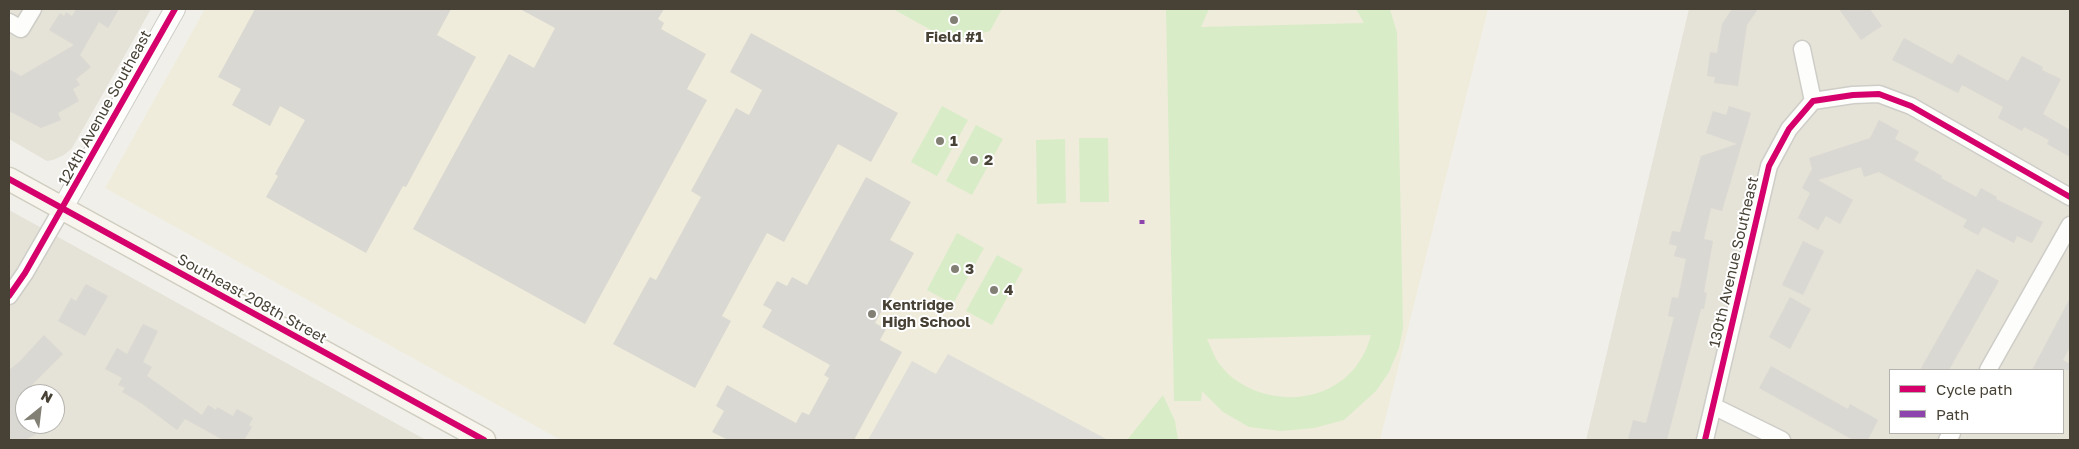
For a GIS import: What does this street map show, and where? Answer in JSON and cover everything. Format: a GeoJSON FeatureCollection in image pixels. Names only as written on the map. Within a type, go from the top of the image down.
{"type":"FeatureCollection","features":[{"type":"Feature","properties":{"kind":"main road","name":"Southeast 208th Street"},"geometry":{"type":"LineString","coordinates":[[9,179],[477,438]]}},
{"type":"Feature","properties":{"kind":"street"},"geometry":{"type":"LineString","coordinates":[[15,26],[32,9]]}},
{"type":"Feature","properties":{"kind":"street","name":"124th Avenue Southeast"},"geometry":{"type":"LineString","coordinates":[[9,296],[25,273],[175,9]]}},
{"type":"Feature","properties":{"kind":"street"},"geometry":{"type":"LineString","coordinates":[[1802,49],[1813,100],[1879,94],[1910,106],[2070,198]]}},
{"type":"Feature","properties":{"kind":"street","name":"130th Avenue Southeast"},"geometry":{"type":"LineString","coordinates":[[1705,440],[1770,166],[1789,129],[1813,100]]}},
{"type":"Feature","properties":{"kind":"street"},"geometry":{"type":"LineString","coordinates":[[1989,369],[2070,225]]}},
{"type":"Feature","properties":{"kind":"street"},"geometry":{"type":"LineString","coordinates":[[1713,406],[1782,440]]}},
{"type":"Feature","properties":{"kind":"shaded area"},"geometry":{"type":"Polygon","coordinates":[[[9,9],[151,9],[72,148],[64,155],[53,160],[47,161],[9,139],[9,9]]]}},
{"type":"Feature","properties":{"kind":"shaded area","name":"Kentridge High School"},"geometry":{"type":"Polygon","coordinates":[[[205,9],[1488,9],[1380,440],[561,440],[105,188],[205,9]]]}},
{"type":"Feature","properties":{"kind":"shaded area"},"geometry":{"type":"Polygon","coordinates":[[[1689,9],[2070,9],[2070,440],[1586,440],[1689,9]]]}},
{"type":"Feature","properties":{"kind":"shaded area"},"geometry":{"type":"Polygon","coordinates":[[[9,210],[426,440],[9,440],[9,210]]]}},
{"type":"Feature","properties":{"kind":"shaded area"},"geometry":{"type":"Polygon","coordinates":[[[948,354],[1108,440],[868,440],[912,361],[936,374],[948,354]]]}},
{"type":"Feature","properties":{"kind":"green space","name":"Field #1"},"geometry":{"type":"Polygon","coordinates":[[[893,9],[1002,9],[990,31],[951,41],[893,9]]]}},
{"type":"Feature","properties":{"kind":"green space"},"geometry":{"type":"Polygon","coordinates":[[[1166,9],[1209,9],[1201,27],[1364,23],[1356,9],[1390,9],[1397,33],[1403,328],[1399,348],[1389,372],[1376,391],[1344,420],[1314,428],[1281,431],[1249,427],[1223,412],[1202,391],[1201,401],[1174,401],[1166,9]],[[1371,335],[1207,339],[1219,363],[1233,378],[1254,390],[1277,396],[1295,397],[1329,389],[1343,380],[1355,368],[1364,353],[1371,335]]]}},
{"type":"Feature","properties":{"kind":"green space","name":"1"},"geometry":{"type":"Polygon","coordinates":[[[942,106],[968,120],[937,176],[911,162],[942,106]]]}},
{"type":"Feature","properties":{"kind":"green space","name":"2"},"geometry":{"type":"Polygon","coordinates":[[[976,125],[1003,139],[972,195],[946,181],[976,125]]]}},
{"type":"Feature","properties":{"kind":"green space"},"geometry":{"type":"Polygon","coordinates":[[[1079,138],[1108,138],[1109,202],[1080,202],[1079,138]]]}},
{"type":"Feature","properties":{"kind":"green space"},"geometry":{"type":"Polygon","coordinates":[[[1065,139],[1066,203],[1037,204],[1036,140],[1065,139]]]}},
{"type":"Feature","properties":{"kind":"green space","name":"3"},"geometry":{"type":"Polygon","coordinates":[[[957,233],[984,248],[953,304],[927,290],[957,233]]]}},
{"type":"Feature","properties":{"kind":"green space","name":"4"},"geometry":{"type":"Polygon","coordinates":[[[997,255],[1023,269],[992,325],[966,311],[997,255]]]}},
{"type":"Feature","properties":{"kind":"green space"},"geometry":{"type":"Polygon","coordinates":[[[1163,395],[1175,421],[1178,440],[1127,440],[1163,395]]]}},
{"type":"Feature","properties":{"kind":"building"},"geometry":{"type":"Polygon","coordinates":[[[76,9],[119,9],[108,28],[99,22],[80,55],[91,67],[76,79],[80,85],[73,89],[79,101],[58,113],[61,120],[41,128],[9,111],[9,69],[21,76],[74,45],[49,30],[60,13],[64,16],[66,12],[72,16],[76,9]]]}},
{"type":"Feature","properties":{"kind":"building"},"geometry":{"type":"Polygon","coordinates":[[[255,9],[451,9],[437,35],[476,57],[406,187],[403,186],[366,253],[266,197],[278,176],[275,174],[305,120],[280,106],[270,126],[232,105],[241,89],[218,77],[255,9]]]}},
{"type":"Feature","properties":{"kind":"building"},"geometry":{"type":"Polygon","coordinates":[[[520,9],[664,9],[658,19],[664,23],[661,29],[706,54],[687,89],[707,100],[585,324],[413,229],[509,54],[534,68],[555,28],[520,9]]]}},
{"type":"Feature","properties":{"kind":"building"},"geometry":{"type":"Polygon","coordinates":[[[1732,9],[1758,9],[1747,25],[1738,86],[1714,83],[1715,77],[1707,76],[1710,52],[1717,53],[1722,24],[1732,9]]]}},
{"type":"Feature","properties":{"kind":"building"},"geometry":{"type":"Polygon","coordinates":[[[1839,9],[1870,9],[1882,26],[1861,40],[1839,9]]]}},
{"type":"Feature","properties":{"kind":"building"},"geometry":{"type":"Polygon","coordinates":[[[751,33],[898,113],[871,162],[838,144],[784,242],[767,233],[722,316],[731,321],[695,388],[613,344],[650,277],[656,280],[701,197],[691,191],[736,108],[749,115],[762,90],[730,72],[751,33]]]}},
{"type":"Feature","properties":{"kind":"building"},"geometry":{"type":"Polygon","coordinates":[[[1904,38],[1952,64],[1958,54],[2008,81],[2022,56],[2043,67],[2042,70],[2061,79],[2043,114],[2070,130],[2070,157],[2047,144],[2049,140],[2024,127],[2022,131],[1998,118],[2003,107],[1962,85],[1958,93],[1892,60],[1904,38]]]}},
{"type":"Feature","properties":{"kind":"building"},"geometry":{"type":"Polygon","coordinates":[[[1729,106],[1751,113],[1722,211],[1711,208],[1704,239],[1713,241],[1704,292],[1707,293],[1704,309],[1701,309],[1667,440],[1628,440],[1633,420],[1646,423],[1674,317],[1668,316],[1672,297],[1678,298],[1686,259],[1674,256],[1677,246],[1669,244],[1672,231],[1680,232],[1701,156],[1737,144],[1706,133],[1713,111],[1726,115],[1729,106]]]}},
{"type":"Feature","properties":{"kind":"building"},"geometry":{"type":"Polygon","coordinates":[[[1879,120],[1899,131],[1895,139],[1919,152],[1914,160],[1942,176],[1941,178],[1976,197],[1981,188],[1997,197],[1996,199],[2043,222],[2032,243],[2017,236],[2014,243],[1983,227],[1978,235],[1963,227],[1967,220],[1879,172],[1864,177],[1861,167],[1818,180],[1853,200],[1840,224],[1826,216],[1818,230],[1798,218],[1810,193],[1802,188],[1812,169],[1809,158],[1870,138],[1879,120]]]}},
{"type":"Feature","properties":{"kind":"building"},"geometry":{"type":"Polygon","coordinates":[[[866,177],[911,202],[890,240],[914,253],[875,323],[886,329],[880,340],[902,352],[854,440],[728,440],[712,432],[724,411],[716,406],[727,385],[796,423],[802,412],[809,415],[829,378],[824,375],[830,365],[762,327],[772,310],[763,305],[777,281],[787,286],[792,277],[807,285],[866,177]]]}},
{"type":"Feature","properties":{"kind":"building"},"geometry":{"type":"Polygon","coordinates":[[[1803,241],[1824,251],[1803,295],[1782,285],[1803,241]]]}},
{"type":"Feature","properties":{"kind":"building"},"geometry":{"type":"Polygon","coordinates":[[[1977,269],[1999,281],[1950,369],[1921,369],[1977,269]]]}},
{"type":"Feature","properties":{"kind":"building"},"geometry":{"type":"Polygon","coordinates":[[[86,284],[108,296],[85,336],[58,321],[71,298],[76,301],[86,284]]]}},
{"type":"Feature","properties":{"kind":"building"},"geometry":{"type":"Polygon","coordinates":[[[1790,297],[1811,309],[1790,349],[1769,337],[1790,297]]]}},
{"type":"Feature","properties":{"kind":"building"},"geometry":{"type":"Polygon","coordinates":[[[2070,298],[2070,347],[2063,360],[2070,364],[2070,370],[2033,369],[2070,298]]]}},
{"type":"Feature","properties":{"kind":"building"},"geometry":{"type":"Polygon","coordinates":[[[143,324],[158,331],[143,362],[152,367],[147,376],[202,415],[208,405],[216,410],[217,407],[233,416],[237,409],[253,418],[249,425],[252,427],[244,440],[223,440],[185,419],[177,430],[141,403],[122,392],[125,388],[118,385],[122,378],[105,369],[117,348],[127,354],[143,324]]]}},
{"type":"Feature","properties":{"kind":"building"},"geometry":{"type":"Polygon","coordinates":[[[44,335],[63,354],[33,384],[15,384],[15,434],[36,434],[25,440],[9,440],[9,370],[44,335]]]}},
{"type":"Feature","properties":{"kind":"building"},"geometry":{"type":"Polygon","coordinates":[[[1771,366],[1848,409],[1850,404],[1878,420],[1868,440],[1853,440],[1759,388],[1771,366]]]}},
{"type":"Feature","properties":{"kind":"cycle path"},"geometry":{"type":"LineString","coordinates":[[9,296],[25,273],[175,9]]}},
{"type":"Feature","properties":{"kind":"cycle path"},"geometry":{"type":"LineString","coordinates":[[1705,440],[1769,166],[1789,129],[1813,101],[1853,95],[1879,94],[1911,106],[2070,197]]}},
{"type":"Feature","properties":{"kind":"cycle path"},"geometry":{"type":"LineString","coordinates":[[9,179],[484,440]]}},
{"type":"Feature","properties":{"kind":"place","name":"Field #1"},"geometry":{"type":"Point","coordinates":[954,20]}},
{"type":"Feature","properties":{"kind":"place","name":"1"},"geometry":{"type":"Point","coordinates":[940,141]}},
{"type":"Feature","properties":{"kind":"place","name":"2"},"geometry":{"type":"Point","coordinates":[974,160]}},
{"type":"Feature","properties":{"kind":"place","name":"3"},"geometry":{"type":"Point","coordinates":[955,269]}},
{"type":"Feature","properties":{"kind":"place","name":"4"},"geometry":{"type":"Point","coordinates":[994,290]}},
{"type":"Feature","properties":{"kind":"place","name":"Kentridge High School"},"geometry":{"type":"Point","coordinates":[872,314]}}]}
